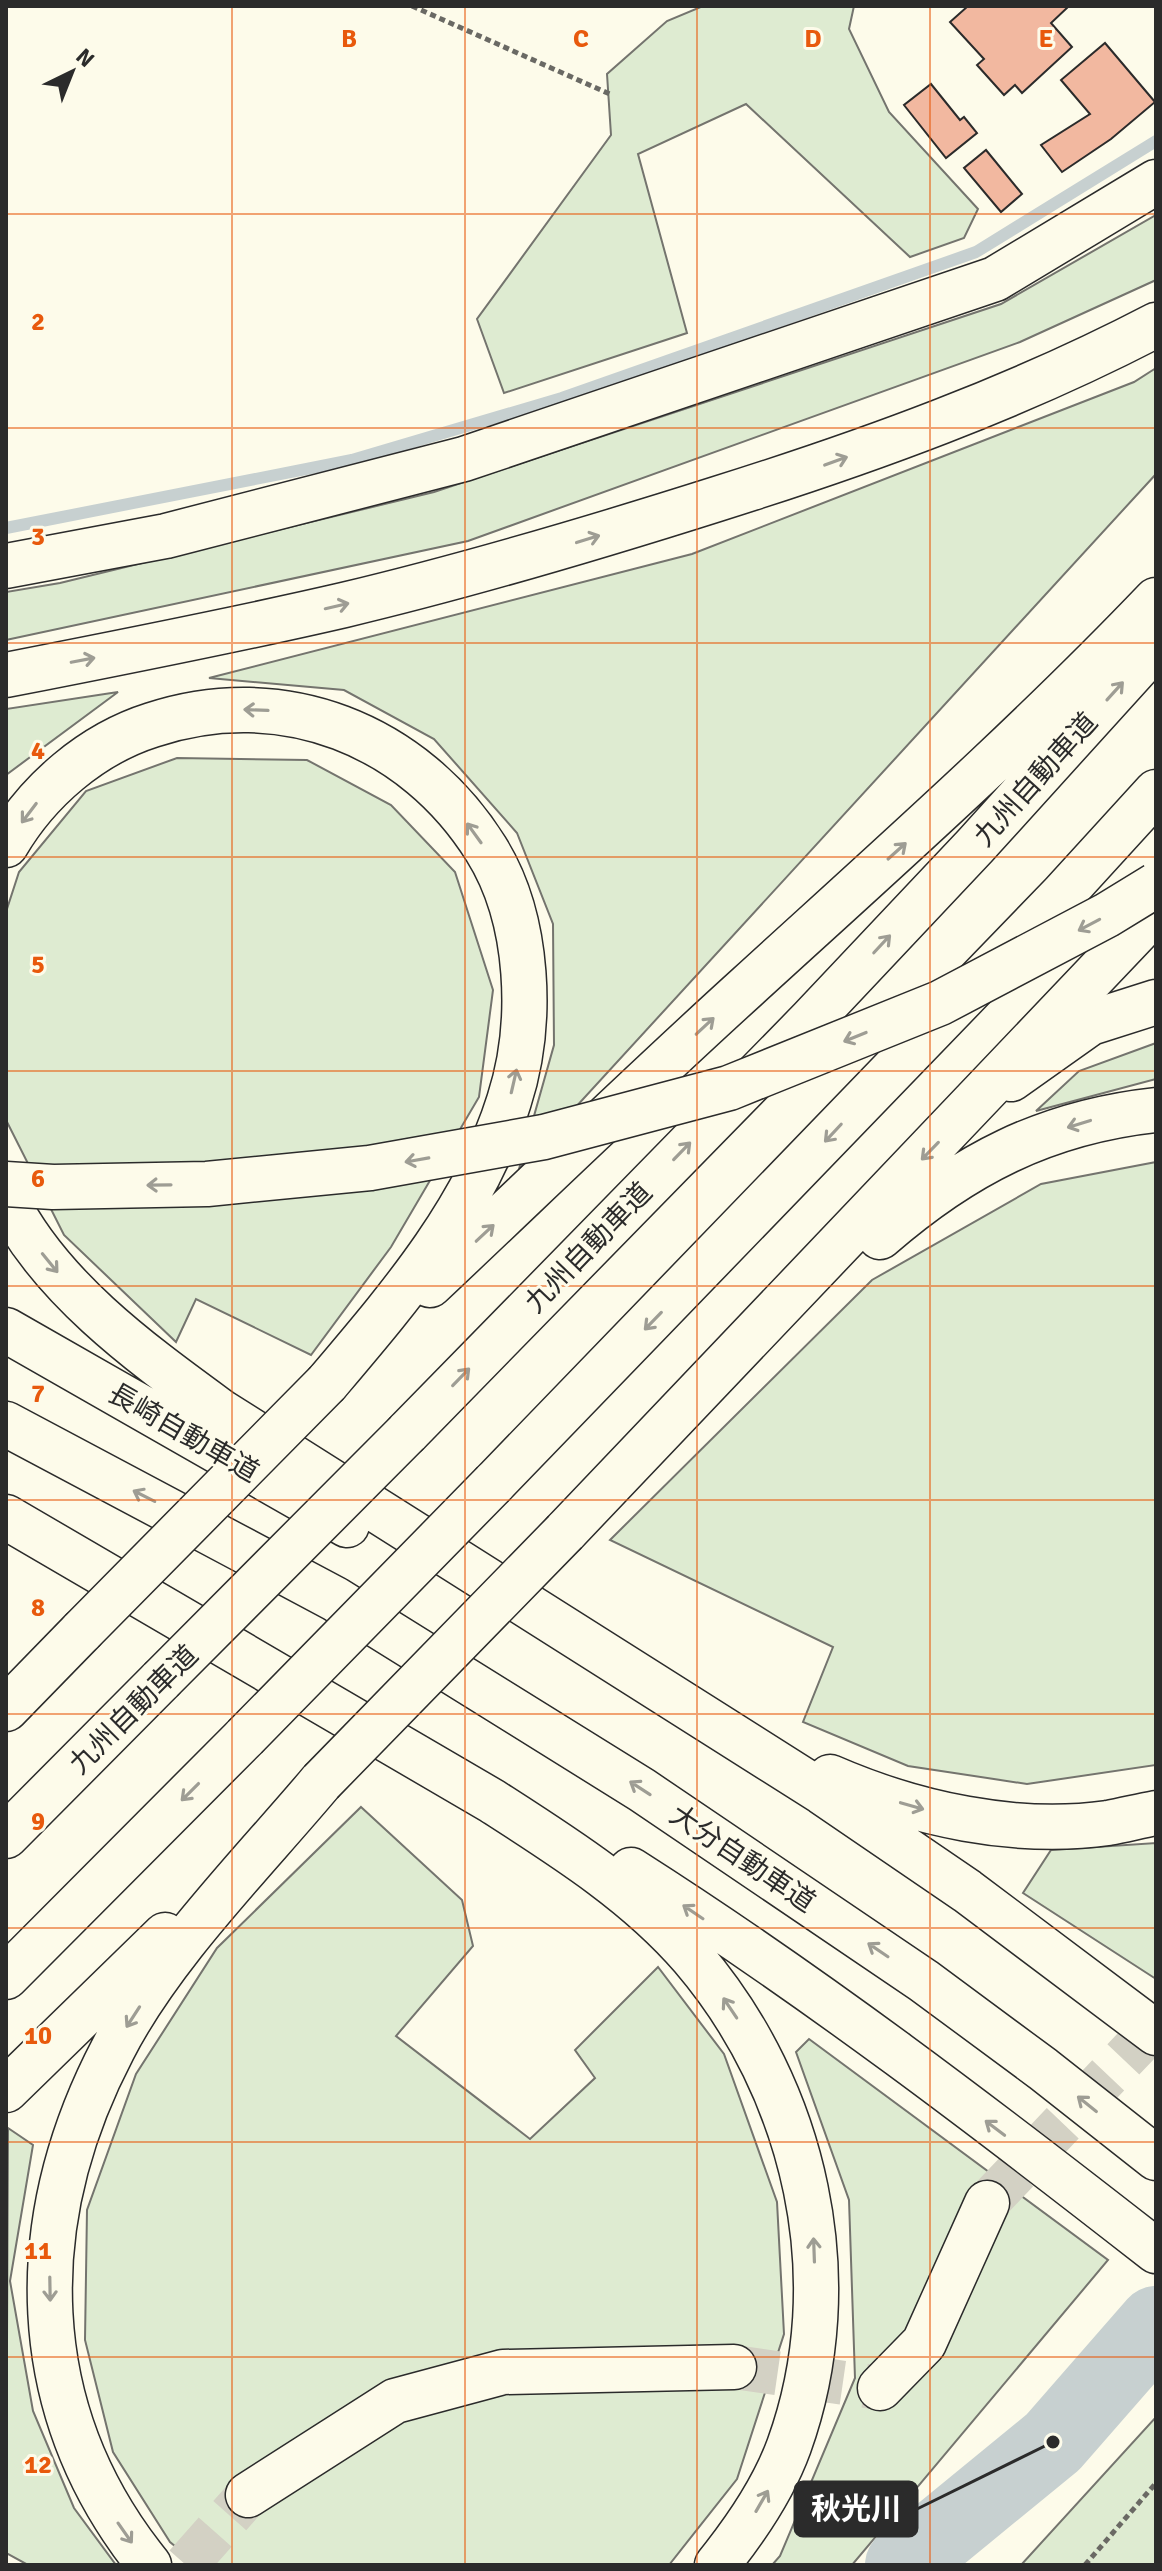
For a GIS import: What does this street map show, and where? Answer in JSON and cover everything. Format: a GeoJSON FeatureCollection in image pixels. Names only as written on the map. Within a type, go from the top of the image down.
{"type":"FeatureCollection","features":[{"type":"Feature","properties":{"kind":"main road"},"geometry":{"type":"LineString","coordinates":[[6,566],[166,536],[464,459],[995,279],[1156,182]]}},
{"type":"Feature","properties":{"kind":"main road"},"geometry":{"type":"LineString","coordinates":[[6,675],[346,605],[520,559],[672,514],[829,464],[972,410],[1156,325]]}},
{"type":"Feature","properties":{"kind":"main road"},"geometry":{"type":"LineString","coordinates":[[6,1709],[327,1383],[659,1069],[955,799],[1082,677],[1156,600]]}},
{"type":"Feature","properties":{"kind":"main road","name":"九州自動車道"},"geometry":{"type":"LineString","coordinates":[[6,1836],[407,1433],[811,1020],[975,846],[1156,646]]}},
{"type":"Feature","properties":{"kind":"main road"},"geometry":{"type":"LineString","coordinates":[[6,845],[41,797],[81,761],[127,733],[178,716],[230,709],[283,711],[335,725],[386,749],[425,778],[458,811],[487,851],[508,897],[520,947],[525,997],[521,1048],[509,1101],[486,1159],[460,1209],[387,1312],[327,1383]]}},
{"type":"Feature","properties":{"kind":"main road"},"geometry":{"type":"LineString","coordinates":[[6,1977],[694,1280],[878,1084],[1062,895],[1156,792]]}},
{"type":"Feature","properties":{"kind":"main road"},"geometry":{"type":"LineString","coordinates":[[6,1184],[53,1187],[207,1184],[370,1168],[559,1133],[729,1088],[940,1003],[1107,915],[1156,885]]}},
{"type":"Feature","properties":{"kind":"main road"},"geometry":{"type":"LineString","coordinates":[[6,2090],[321,1782],[565,1532],[1156,911]]}},
{"type":"Feature","properties":{"kind":"main road"},"geometry":{"type":"LineString","coordinates":[[974,1105],[1090,1023],[1156,1002]]}},
{"type":"Feature","properties":{"kind":"main road"},"geometry":{"type":"LineString","coordinates":[[565,1532],[912,1209],[980,1164],[1037,1136],[1099,1118],[1156,1110]]}},
{"type":"Feature","properties":{"kind":"main road"},"geometry":{"type":"LineString","coordinates":[[6,1199],[15,1217],[52,1266],[95,1312],[186,1386],[233,1420],[736,1736],[967,1891],[1156,2033]]}},
{"type":"Feature","properties":{"kind":"main road"},"geometry":{"type":"LineString","coordinates":[[6,1322],[114,1391]]}},
{"type":"Feature","properties":{"kind":"main road","name":"長崎自動車道"},"geometry":{"type":"LineString","coordinates":[[6,1330],[362,1533],[553,1647]]}},
{"type":"Feature","properties":{"kind":"main road","name":"大分自動車道"},"geometry":{"type":"LineString","coordinates":[[6,1424],[311,1587],[512,1707],[642,1790],[924,1981],[1043,2069],[1152,2156]]}},
{"type":"Feature","properties":{"kind":"main road"},"geometry":{"type":"LineString","coordinates":[[6,1510],[236,1631],[500,1787],[642,1877],[896,2054],[1156,2251]]}},
{"type":"Feature","properties":{"kind":"main road"},"geometry":{"type":"LineString","coordinates":[[6,1517],[492,1801],[596,1870],[691,1956],[731,2009],[762,2062],[786,2115],[804,2172],[814,2231],[816,2288],[812,2344],[803,2397],[788,2447],[766,2496],[717,2565]]}},
{"type":"Feature","properties":{"kind":"main road"},"geometry":{"type":"LineString","coordinates":[[6,1530],[500,1787]]}},
{"type":"Feature","properties":{"kind":"main road"},"geometry":{"type":"LineString","coordinates":[[6,1702],[82,1631]]}},
{"type":"Feature","properties":{"kind":"main road"},"geometry":{"type":"LineString","coordinates":[[553,1647],[736,1736],[850,1786],[918,1809],[984,1821],[1049,1826],[1106,1823],[1156,1813]]}},
{"type":"Feature","properties":{"kind":"main road"},"geometry":{"type":"LineString","coordinates":[[553,1647],[758,1781],[935,1903],[1156,2067]]}},
{"type":"Feature","properties":{"kind":"main road"},"geometry":{"type":"LineString","coordinates":[[149,2565],[123,2532],[93,2480],[68,2417],[54,2351],[49,2289],[52,2225],[65,2167],[82,2117],[114,2047],[189,1937],[321,1782]]}},
{"type":"Feature","properties":{"kind":"main road"},"geometry":{"type":"LineString","coordinates":[[880,2388],[924,2343],[987,2203]]}},
{"type":"Feature","properties":{"kind":"main road"},"geometry":{"type":"LineString","coordinates":[[248,2495],[395,2401],[503,2372],[734,2367]]}},
{"type":"Feature","properties":{"kind":"path"},"geometry":{"type":"LineString","coordinates":[[412,6],[612,95]]}},
{"type":"Feature","properties":{"kind":"path"},"geometry":{"type":"LineString","coordinates":[[1085,2565],[1156,2483]]}},
{"type":"Feature","properties":{"kind":"green space"},"geometry":{"type":"Polygon","coordinates":[[[703,6],[854,6],[849,29],[889,112],[978,209],[964,238],[910,257],[746,104],[638,154],[687,333],[504,393],[477,319],[611,135],[607,74],[667,21],[703,6]]]}},
{"type":"Feature","properties":{"kind":"green space"},"geometry":{"type":"Polygon","coordinates":[[[1156,215],[1156,280],[1020,342],[468,541],[6,640],[6,592],[60,583],[434,492],[1001,304],[1156,215]]]}},
{"type":"Feature","properties":{"kind":"green space"},"geometry":{"type":"Polygon","coordinates":[[[1156,368],[1156,474],[519,1169],[554,1045],[553,924],[517,833],[434,739],[344,690],[209,678],[692,554],[1134,382],[1156,368]]]}},
{"type":"Feature","properties":{"kind":"green space"},"geometry":{"type":"Polygon","coordinates":[[[118,692],[6,775],[6,709],[118,692]]]}},
{"type":"Feature","properties":{"kind":"green space"},"geometry":{"type":"Polygon","coordinates":[[[177,758],[307,760],[391,805],[455,872],[493,990],[479,1097],[391,1247],[311,1355],[196,1299],[176,1342],[64,1235],[6,1120],[6,912],[19,872],[86,791],[177,758]]]}},
{"type":"Feature","properties":{"kind":"green space"},"geometry":{"type":"Polygon","coordinates":[[[1156,1043],[1156,1079],[1036,1111],[1079,1071],[1156,1043]]]}},
{"type":"Feature","properties":{"kind":"green space"},"geometry":{"type":"Polygon","coordinates":[[[1156,1162],[1156,1765],[1027,1784],[908,1766],[803,1722],[833,1647],[610,1540],[872,1280],[1041,1184],[1156,1162]]]}},
{"type":"Feature","properties":{"kind":"green space"},"geometry":{"type":"Polygon","coordinates":[[[361,1807],[462,1900],[473,1946],[396,2036],[530,2139],[595,2078],[575,2050],[658,1967],[724,2054],[777,2202],[784,2334],[737,2479],[669,2565],[198,2565],[170,2542],[113,2452],[85,2340],[87,2210],[136,2074],[217,1948],[361,1807]]]}},
{"type":"Feature","properties":{"kind":"green space"},"geometry":{"type":"Polygon","coordinates":[[[1156,1843],[1156,1979],[1023,1893],[1051,1850],[1156,1843]]]}},
{"type":"Feature","properties":{"kind":"green space"},"geometry":{"type":"Polygon","coordinates":[[[809,2039],[1108,2260],[852,2565],[772,2565],[780,2556],[855,2378],[849,2200],[796,2052],[809,2039]]]}},
{"type":"Feature","properties":{"kind":"green space"},"geometry":{"type":"Polygon","coordinates":[[[8,2128],[33,2145],[10,2281],[33,2411],[74,2508],[116,2565],[28,2565],[6,2553],[8,2128]]]}},
{"type":"Feature","properties":{"kind":"green space"},"geometry":{"type":"Polygon","coordinates":[[[1156,2417],[1156,2565],[1021,2565],[1156,2417]]]}},
{"type":"Feature","properties":{"kind":"building"},"geometry":{"type":"Polygon","coordinates":[[[968,6],[1069,6],[1051,23],[1072,47],[1022,93],[1015,85],[1004,95],[977,65],[984,59],[950,22],[968,6]]]}},
{"type":"Feature","properties":{"kind":"building"},"geometry":{"type":"Polygon","coordinates":[[[1105,43],[1155,102],[1111,139],[1062,172],[1041,145],[1090,114],[1061,80],[1105,43]]]}},
{"type":"Feature","properties":{"kind":"building"},"geometry":{"type":"Polygon","coordinates":[[[931,84],[960,120],[964,117],[977,133],[946,158],[904,105],[931,84]]]}},
{"type":"Feature","properties":{"kind":"building"},"geometry":{"type":"Polygon","coordinates":[[[986,150],[1022,194],[1001,212],[964,168],[986,150]]]}},
{"type":"Feature","properties":{"kind":"waterway"},"geometry":{"type":"LineString","coordinates":[[6,528],[352,460],[562,398],[976,252],[1156,141]]}},
{"type":"Feature","properties":{"kind":"waterway"},"geometry":{"type":"LineString","coordinates":[[903,2565],[1053,2442],[1156,2324]]}},
{"type":"Feature","properties":{"kind":"tunnel"},"geometry":{"type":"LineString","coordinates":[[987,2203],[1156,2025]]}},
{"type":"Feature","properties":{"kind":"tunnel"},"geometry":{"type":"LineString","coordinates":[[734,2367],[880,2388]]}},
{"type":"Feature","properties":{"kind":"tunnel"},"geometry":{"type":"LineString","coordinates":[[186,2565],[248,2495]]}},
{"type":"Feature","properties":{"kind":"place","name":"秋光川"},"geometry":{"type":"Point","coordinates":[1053,2442]}}]}
